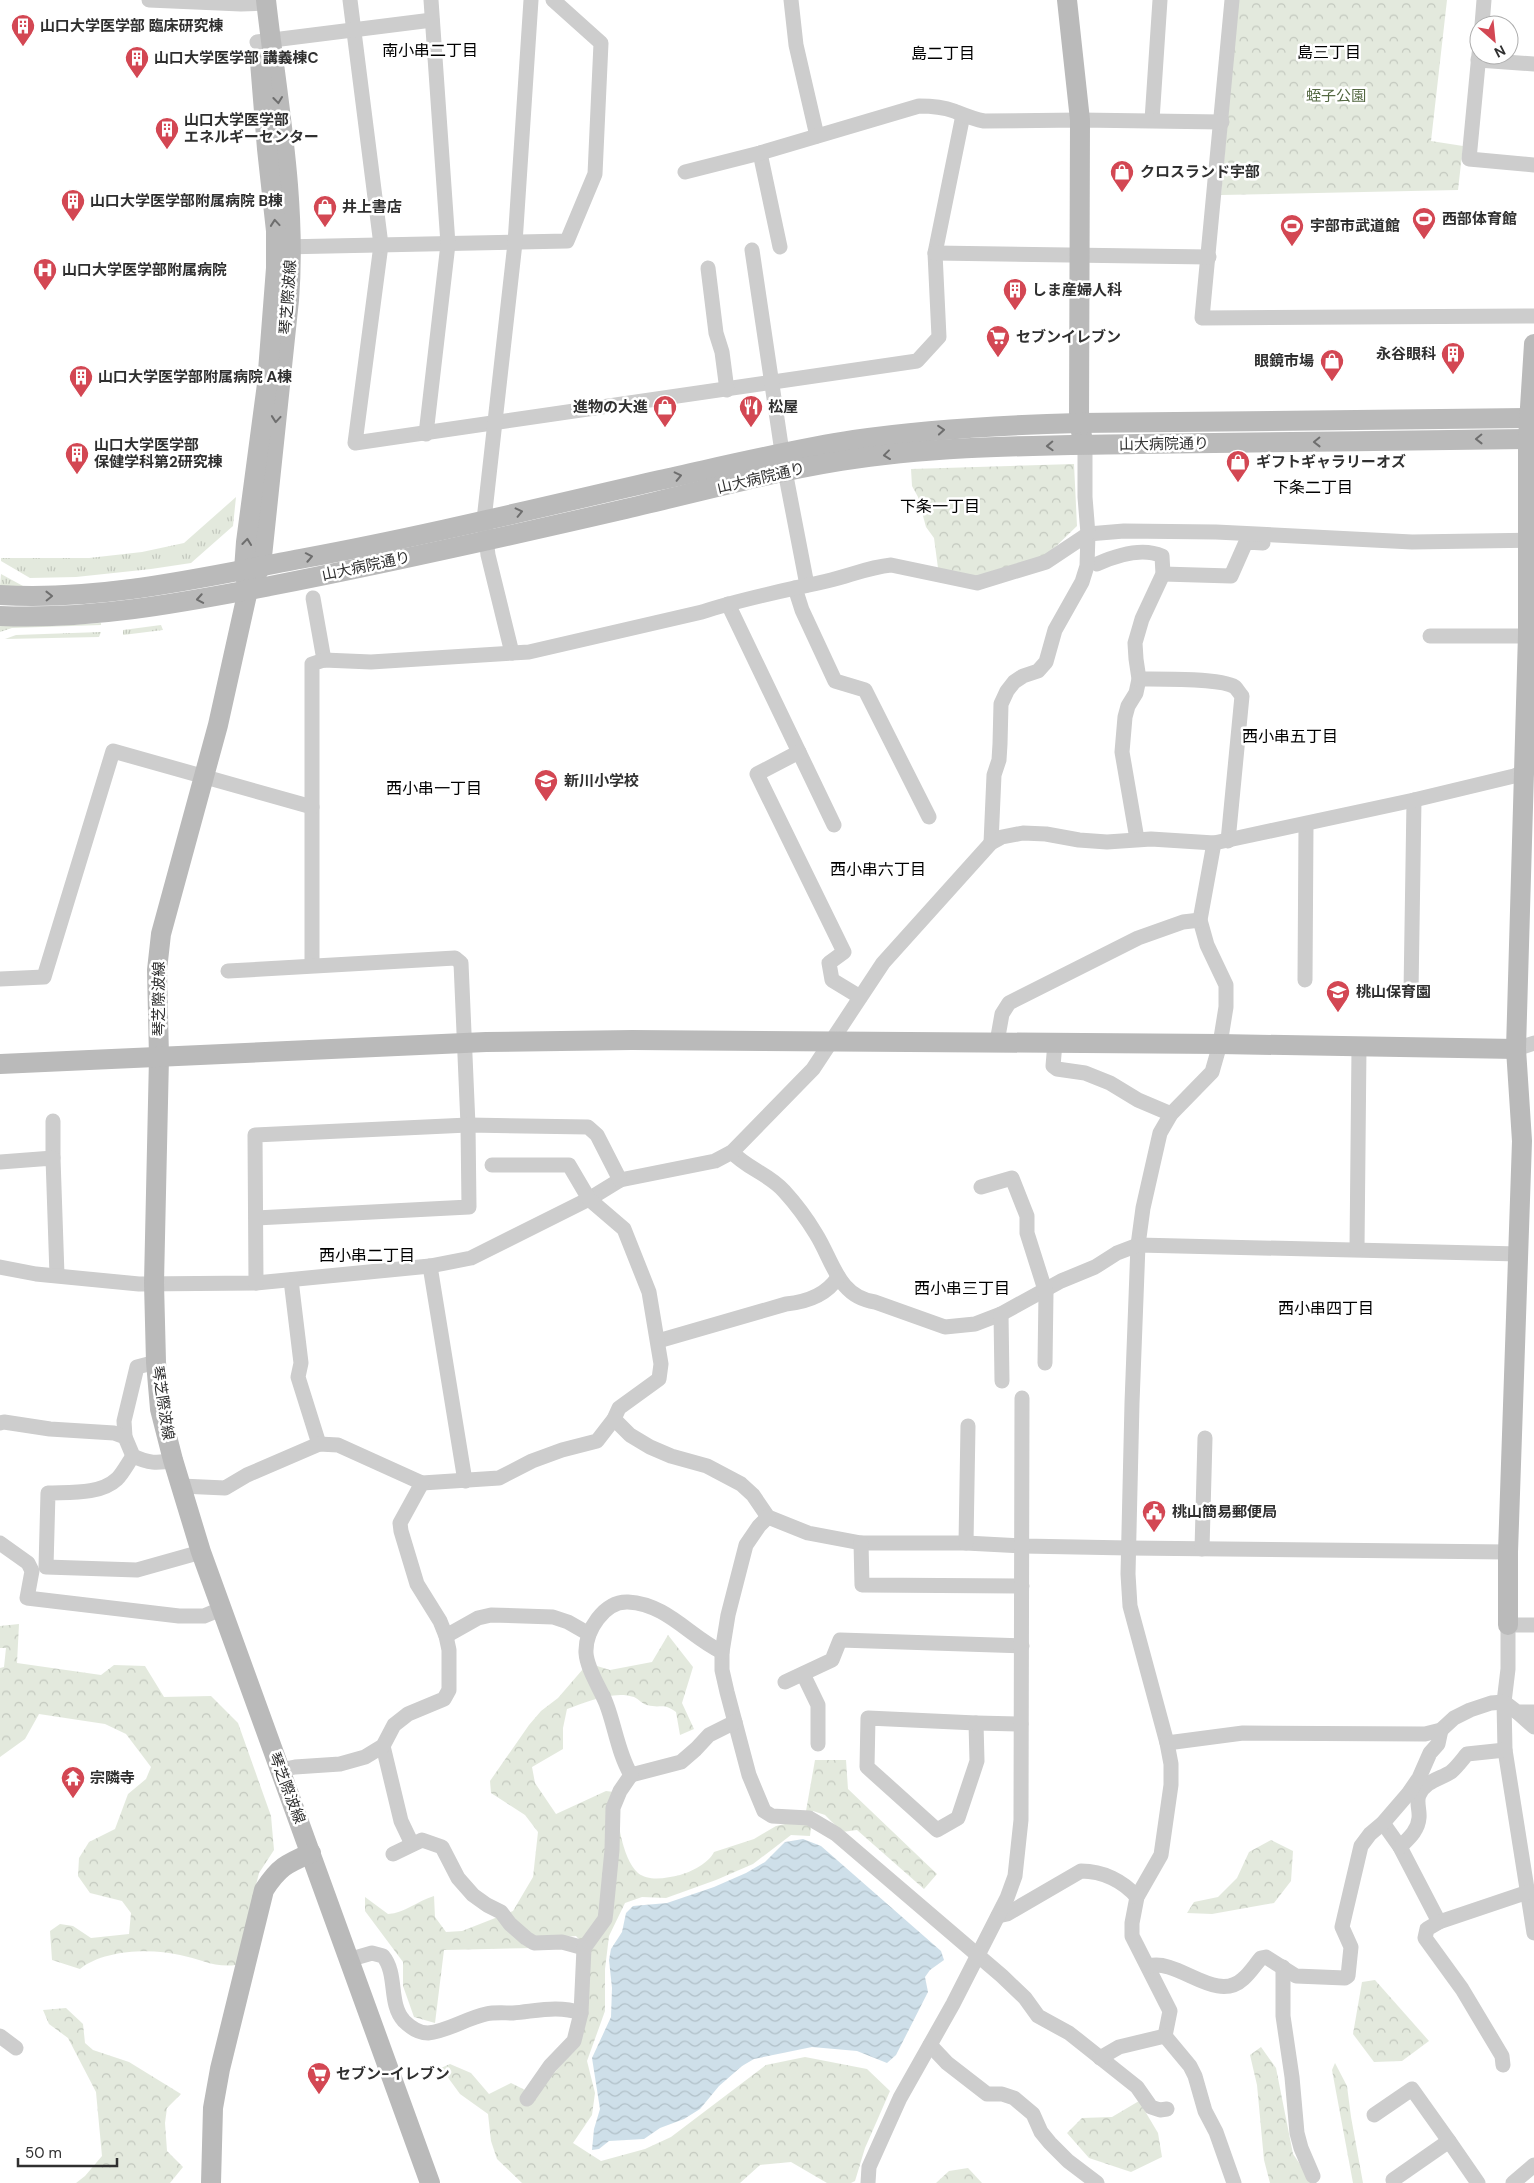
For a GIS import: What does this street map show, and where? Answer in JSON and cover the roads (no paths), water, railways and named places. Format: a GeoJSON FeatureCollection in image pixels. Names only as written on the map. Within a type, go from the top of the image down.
{"type":"FeatureCollection","features":[{"type":"Feature","properties":{"kind":"street"},"geometry":{"type":"LineString","coordinates":[[149,0],[259,2]]}},
{"type":"Feature","properties":{"kind":"street"},"geometry":{"type":"LineString","coordinates":[[350,0],[381,245],[355,443],[917,361],[939,337],[935,253],[963,115]]}},
{"type":"Feature","properties":{"kind":"street"},"geometry":{"type":"LineString","coordinates":[[426,434],[448,244],[431,0]]}},
{"type":"Feature","properties":{"kind":"street"},"geometry":{"type":"LineString","coordinates":[[512,653],[488,555],[484,520],[515,243],[531,0]]}},
{"type":"Feature","properties":{"kind":"street"},"geometry":{"type":"LineString","coordinates":[[284,247],[567,241],[595,174],[602,43],[553,0]]}},
{"type":"Feature","properties":{"kind":"street"},"geometry":{"type":"LineString","coordinates":[[791,0],[796,45],[817,136]]}},
{"type":"Feature","properties":{"kind":"street"},"geometry":{"type":"LineString","coordinates":[[991,843],[994,775],[999,760],[1001,704],[1006,691],[1014,682],[1038,670],[1046,662],[1054,630],[1082,582],[1087,566],[1088,534],[1085,497],[1085,445],[1079,423],[1080,120],[1067,0]]}},
{"type":"Feature","properties":{"kind":"street"},"geometry":{"type":"LineString","coordinates":[[1152,120],[1160,0]]}},
{"type":"Feature","properties":{"kind":"street"},"geometry":{"type":"LineString","coordinates":[[1232,0],[1222,122],[1202,318],[1534,316]]}},
{"type":"Feature","properties":{"kind":"street"},"geometry":{"type":"LineString","coordinates":[[1483,15],[1484,0]]}},
{"type":"Feature","properties":{"kind":"street","name":"琴芝際波線"},"geometry":{"type":"LineString","coordinates":[[259,2],[290,206],[284,247],[289,300],[253,568],[218,725],[161,934],[157,970],[159,1057],[154,1283],[156,1362],[160,1409],[173,1460],[220,1609],[311,1853],[430,2183]]}},
{"type":"Feature","properties":{"kind":"street"},"geometry":{"type":"LineString","coordinates":[[264,41],[432,20]]}},
{"type":"Feature","properties":{"kind":"street"},"geometry":{"type":"LineString","coordinates":[[1519,62],[1534,64]]}},
{"type":"Feature","properties":{"kind":"street"},"geometry":{"type":"LineString","coordinates":[[1478,65],[1469,159],[1534,165]]}},
{"type":"Feature","properties":{"kind":"street"},"geometry":{"type":"LineString","coordinates":[[685,172],[760,153],[919,106],[952,110],[970,119],[984,121],[1152,120],[1222,122]]}},
{"type":"Feature","properties":{"kind":"street"},"geometry":{"type":"LineString","coordinates":[[760,153],[780,247]]}},
{"type":"Feature","properties":{"kind":"street"},"geometry":{"type":"LineString","coordinates":[[752,250],[784,462],[801,587],[802,610],[835,681],[865,690],[929,817]]}},
{"type":"Feature","properties":{"kind":"street"},"geometry":{"type":"LineString","coordinates":[[935,253],[1209,257]]}},
{"type":"Feature","properties":{"kind":"street"},"geometry":{"type":"LineString","coordinates":[[708,268],[716,333],[722,352],[727,390]]}},
{"type":"Feature","properties":{"kind":"street"},"geometry":{"type":"LineString","coordinates":[[1534,344],[1531,439],[1531,610],[1528,634],[1530,769],[1525,1046],[1508,1552],[1508,1669],[1504,1702],[1505,1750],[1534,1933]]}},
{"type":"Feature","properties":{"kind":"street","name":"山大病院通り"},"geometry":{"type":"LineString","coordinates":[[0,616],[33,617],[96,614],[169,605],[248,590],[486,541],[891,435],[1027,424],[1532,418]]}},
{"type":"Feature","properties":{"kind":"street","name":"山大病院通り"},"geometry":{"type":"LineString","coordinates":[[0,595],[49,596],[104,593],[155,586],[362,547],[484,520],[784,462],[842,460],[970,448],[1531,439]]}},
{"type":"Feature","properties":{"kind":"street"},"geometry":{"type":"LineString","coordinates":[[312,964],[312,664],[324,660],[371,662],[529,652],[702,612],[878,566],[891,565],[977,583],[1046,562],[1088,534],[1124,532],[1287,534],[1412,542],[1532,540]]}},
{"type":"Feature","properties":{"kind":"street"},"geometry":{"type":"LineString","coordinates":[[1164,574],[1231,576],[1246,542],[1281,544],[1287,534]]}},
{"type":"Feature","properties":{"kind":"street"},"geometry":{"type":"LineString","coordinates":[[1097,564],[1126,553],[1154,553],[1162,556],[1164,574],[1142,619],[1136,643],[1136,660],[1140,679],[1136,693],[1128,706],[1122,752],[1137,839]]}},
{"type":"Feature","properties":{"kind":"street"},"geometry":{"type":"LineString","coordinates":[[313,598],[324,660]]}},
{"type":"Feature","properties":{"kind":"street"},"geometry":{"type":"LineString","coordinates":[[728,604],[834,825]]}},
{"type":"Feature","properties":{"kind":"street"},"geometry":{"type":"LineString","coordinates":[[1430,636],[1518,636],[1528,634]]}},
{"type":"Feature","properties":{"kind":"street"},"geometry":{"type":"LineString","coordinates":[[1140,679],[1195,680],[1221,684],[1235,687],[1242,696],[1221,842],[1200,920],[1207,945],[1226,986],[1226,1007],[1220,1044],[1212,1072],[1171,1114],[1160,1133],[1143,1208],[1138,1244],[1128,1548],[1130,1606],[1171,1764],[1171,1785],[1161,1856],[1137,1897],[1132,1923],[1132,1936],[1149,1966],[1170,2011],[1165,2036]]}},
{"type":"Feature","properties":{"kind":"street"},"geometry":{"type":"LineString","coordinates":[[0,979],[44,977],[113,751],[312,807]]}},
{"type":"Feature","properties":{"kind":"street"},"geometry":{"type":"LineString","coordinates":[[799,752],[757,774],[844,952],[828,963],[832,980],[860,997]]}},
{"type":"Feature","properties":{"kind":"street"},"geometry":{"type":"LineString","coordinates":[[0,1268],[36,1274],[139,1284],[256,1283],[430,1266],[471,1258],[589,1199],[620,1180],[715,1161],[732,1152],[814,1069],[889,956],[991,843],[1002,837],[1024,833],[1107,842],[1137,839],[1221,842],[1414,800],[1530,769]]}},
{"type":"Feature","properties":{"kind":"street"},"geometry":{"type":"LineString","coordinates":[[1411,992],[1414,800]]}},
{"type":"Feature","properties":{"kind":"street"},"geometry":{"type":"LineString","coordinates":[[1305,980],[1306,824]]}},
{"type":"Feature","properties":{"kind":"street"},"geometry":{"type":"LineString","coordinates":[[997,1042],[1002,1014],[1009,1003],[1138,938],[1183,922],[1200,920]]}},
{"type":"Feature","properties":{"kind":"street"},"geometry":{"type":"LineString","coordinates":[[228,971],[312,964],[455,958],[461,963],[468,1125],[469,1206],[256,1218]]}},
{"type":"Feature","properties":{"kind":"street"},"geometry":{"type":"LineString","coordinates":[[0,1064],[465,1043],[632,1040],[1220,1044],[1359,1047],[1525,1046]]}},
{"type":"Feature","properties":{"kind":"street"},"geometry":{"type":"LineString","coordinates":[[1055,1043],[1053,1066],[1057,1069],[1085,1073],[1110,1083],[1138,1100],[1171,1114]]}},
{"type":"Feature","properties":{"kind":"street"},"geometry":{"type":"LineString","coordinates":[[1357,1250],[1359,1047]]}},
{"type":"Feature","properties":{"kind":"street"},"geometry":{"type":"LineString","coordinates":[[53,1121],[57,1275]]}},
{"type":"Feature","properties":{"kind":"street"},"geometry":{"type":"LineString","coordinates":[[256,1283],[256,1135],[468,1125],[588,1127],[598,1134],[620,1180]]}},
{"type":"Feature","properties":{"kind":"street"},"geometry":{"type":"LineString","coordinates":[[732,1152],[738,1159],[763,1173],[783,1190],[816,1233],[846,1289],[864,1301],[875,1302],[946,1327],[975,1324],[1001,1314],[1044,1289],[1095,1267],[1117,1253],[1138,1244],[1519,1254]]}},
{"type":"Feature","properties":{"kind":"street"},"geometry":{"type":"LineString","coordinates":[[0,1162],[53,1158]]}},
{"type":"Feature","properties":{"kind":"street"},"geometry":{"type":"LineString","coordinates":[[181,1486],[225,1488],[247,1475],[319,1444],[338,1445],[422,1483],[499,1478],[554,1453],[597,1441],[614,1419],[619,1408],[659,1379],[661,1364],[649,1292],[624,1229],[589,1199],[569,1165],[492,1166]]}},
{"type":"Feature","properties":{"kind":"street"},"geometry":{"type":"LineString","coordinates":[[981,1187],[1012,1178],[1028,1216],[1027,1233],[1046,1293],[1045,1363]]}},
{"type":"Feature","properties":{"kind":"street"},"geometry":{"type":"LineString","coordinates":[[430,1266],[465,1481]]}},
{"type":"Feature","properties":{"kind":"street"},"geometry":{"type":"LineString","coordinates":[[658,1341],[786,1304],[802,1303],[824,1292],[838,1277]]}},
{"type":"Feature","properties":{"kind":"street"},"geometry":{"type":"LineString","coordinates":[[291,1280],[301,1363],[298,1378],[319,1444]]}},
{"type":"Feature","properties":{"kind":"street"},"geometry":{"type":"LineString","coordinates":[[1001,1314],[1002,1382]]}},
{"type":"Feature","properties":{"kind":"street"},"geometry":{"type":"LineString","coordinates":[[156,1362],[137,1367],[124,1421],[125,1437],[132,1456],[147,1463],[159,1464],[173,1460]]}},
{"type":"Feature","properties":{"kind":"street"},"geometry":{"type":"LineString","coordinates":[[868,2183],[869,2167],[900,2098],[978,1956],[1008,1898],[1015,1876],[1021,1820],[1022,1398]]}},
{"type":"Feature","properties":{"kind":"street"},"geometry":{"type":"LineString","coordinates":[[614,1419],[630,1435],[650,1448],[708,1466],[741,1484],[753,1495],[768,1517],[808,1533],[861,1542],[1128,1548],[1508,1552]]}},
{"type":"Feature","properties":{"kind":"street"},"geometry":{"type":"LineString","coordinates":[[0,1423],[13,1422],[50,1429],[114,1433],[125,1437]]}},
{"type":"Feature","properties":{"kind":"street"},"geometry":{"type":"LineString","coordinates":[[966,1543],[968,1426]]}},
{"type":"Feature","properties":{"kind":"street"},"geometry":{"type":"LineString","coordinates":[[1202,1549],[1205,1438]]}},
{"type":"Feature","properties":{"kind":"street"},"geometry":{"type":"LineString","coordinates":[[132,1456],[117,1479],[104,1487],[90,1491],[48,1493],[46,1567],[137,1570],[201,1552]]}},
{"type":"Feature","properties":{"kind":"street"},"geometry":{"type":"LineString","coordinates":[[280,1770],[340,1764],[365,1758],[383,1746],[394,1725],[408,1714],[444,1698],[450,1690],[449,1650],[446,1636],[440,1621],[417,1584],[401,1531],[400,1523],[422,1483]]}},
{"type":"Feature","properties":{"kind":"street"},"geometry":{"type":"LineString","coordinates":[[768,1517],[759,1526],[746,1545],[728,1615],[722,1652],[722,1670],[735,1722],[749,1775],[764,1811],[772,1816],[809,1818],[836,1834],[1025,1998],[1038,2016],[1069,2033],[1137,2087],[1151,2107],[1160,2110],[1167,2108]]}},
{"type":"Feature","properties":{"kind":"street"},"geometry":{"type":"LineString","coordinates":[[861,1542],[862,1584],[1022,1586]]}},
{"type":"Feature","properties":{"kind":"street"},"geometry":{"type":"LineString","coordinates":[[0,1543],[28,1563],[32,1570],[27,1598],[179,1616],[204,1616],[220,1609]]}},
{"type":"Feature","properties":{"kind":"street"},"geometry":{"type":"LineString","coordinates":[[631,1775],[606,1704],[586,1655],[589,1634],[596,1622],[608,1610],[620,1603],[628,1602],[667,1614],[722,1652]]}},
{"type":"Feature","properties":{"kind":"street"},"geometry":{"type":"LineString","coordinates":[[446,1636],[478,1618],[491,1615],[553,1617],[568,1622],[589,1634]]}},
{"type":"Feature","properties":{"kind":"street"},"geometry":{"type":"LineString","coordinates":[[1508,1625],[1534,1625]]}},
{"type":"Feature","properties":{"kind":"street"},"geometry":{"type":"LineString","coordinates":[[785,1682],[832,1660],[840,1640],[1022,1646]]}},
{"type":"Feature","properties":{"kind":"street"},"geometry":{"type":"LineString","coordinates":[[803,1674],[818,1705],[818,1744]]}},
{"type":"Feature","properties":{"kind":"street"},"geometry":{"type":"LineString","coordinates":[[1166,1743],[1242,1733],[1425,1734],[1441,1730],[1454,1718],[1470,1710],[1491,1703],[1504,1702],[1534,1727]]}},
{"type":"Feature","properties":{"kind":"street"},"geometry":{"type":"LineString","coordinates":[[1517,1712],[1534,1712]]}},
{"type":"Feature","properties":{"kind":"street"},"geometry":{"type":"LineString","coordinates":[[976,1723],[977,1761],[958,1818],[938,1830],[867,1767],[868,1718],[1021,1724]]}},
{"type":"Feature","properties":{"kind":"street"},"geometry":{"type":"LineString","coordinates":[[527,2099],[550,2066],[574,2041],[581,2013],[584,1948],[605,1919],[612,1850],[613,1808],[620,1791],[631,1775],[681,1762],[709,1735],[735,1722]]}},
{"type":"Feature","properties":{"kind":"street"},"geometry":{"type":"LineString","coordinates":[[1149,1966],[1155,1964],[1165,1966],[1214,1985],[1226,1986],[1242,1980],[1260,1958],[1266,1957],[1296,1976],[1337,1979],[1348,1976],[1351,1947],[1342,1927],[1361,1846],[1370,1834],[1383,1823],[1419,1778],[1430,1754],[1438,1744],[1441,1730]]}},
{"type":"Feature","properties":{"kind":"street"},"geometry":{"type":"LineString","coordinates":[[383,1746],[401,1821],[412,1844]]}},
{"type":"Feature","properties":{"kind":"street"},"geometry":{"type":"LineString","coordinates":[[1400,1847],[1413,1834],[1419,1819],[1419,1795],[1426,1786],[1433,1780],[1453,1770],[1467,1754],[1505,1750]]}},
{"type":"Feature","properties":{"kind":"street"},"geometry":{"type":"LineString","coordinates":[[1383,1823],[1400,1847],[1439,1922]]}},
{"type":"Feature","properties":{"kind":"street"},"geometry":{"type":"LineString","coordinates":[[393,1854],[422,1840],[442,1847],[458,1878],[474,1895],[487,1905],[501,1912],[510,1924],[534,1943],[562,1942],[584,1948]]}},
{"type":"Feature","properties":{"kind":"street"},"geometry":{"type":"LineString","coordinates":[[210,2183],[213,2108],[220,2069],[264,1890],[275,1873],[288,1863],[311,1853]]}},
{"type":"Feature","properties":{"kind":"street"},"geometry":{"type":"LineString","coordinates":[[998,1916],[1007,1914],[1082,1871],[1092,1871],[1110,1876],[1137,1897]]}},
{"type":"Feature","properties":{"kind":"street"},"geometry":{"type":"LineString","coordinates":[[1503,2065],[1502,2056],[1462,1989],[1424,1938],[1427,1929],[1439,1922],[1528,1892]]}},
{"type":"Feature","properties":{"kind":"street"},"geometry":{"type":"LineString","coordinates":[[348,1960],[372,1953],[383,1956],[389,1966],[399,2014],[404,2022],[419,2032],[427,2033],[487,2013],[514,2013],[550,2008],[570,2009],[581,2013]]}},
{"type":"Feature","properties":{"kind":"street"},"geometry":{"type":"LineString","coordinates":[[1283,1967],[1283,2016],[1292,2077],[1297,2133],[1313,2176]]}},
{"type":"Feature","properties":{"kind":"street"},"geometry":{"type":"LineString","coordinates":[[0,2036],[16,2048]]}},
{"type":"Feature","properties":{"kind":"street"},"geometry":{"type":"LineString","coordinates":[[1100,2058],[1118,2047],[1165,2036]]}},
{"type":"Feature","properties":{"kind":"street"},"geometry":{"type":"LineString","coordinates":[[1165,2036],[1190,2066],[1195,2076],[1205,2111],[1216,2132],[1234,2183]]}},
{"type":"Feature","properties":{"kind":"street"},"geometry":{"type":"LineString","coordinates":[[930,2045],[947,2063],[987,2094],[1014,2098],[1033,2114],[1041,2132],[1068,2161],[1097,2183]]}},
{"type":"Feature","properties":{"kind":"street"},"geometry":{"type":"LineString","coordinates":[[1374,2115],[1412,2089],[1478,2183]]}},
{"type":"Feature","properties":{"kind":"street"},"geometry":{"type":"LineString","coordinates":[[1393,2180],[1449,2141]]}},
{"type":"Feature","properties":{"kind":"street"},"geometry":{"type":"LineString","coordinates":[[1513,2183],[1534,2165]]}},
{"type":"Feature","properties":{"kind":"water"},"geometry":{"type":"Polygon","coordinates":[[[803,1839],[821,1846],[941,1951],[944,1960],[930,1970],[925,1977],[928,1992],[896,2055],[887,2063],[857,2051],[812,2047],[754,2059],[742,2066],[719,2086],[700,2109],[684,2119],[660,2128],[644,2139],[609,2141],[599,2149],[592,2150],[594,2129],[600,2109],[592,2058],[611,2017],[612,1988],[609,1960],[611,1949],[622,1932],[626,1913],[633,1906],[667,1903],[714,1887],[746,1873],[765,1862],[785,1842],[803,1839]]]}},
{"type":"Feature","properties":{"kind":"place","name":"山口大学医学部 臨床研究棟"},"geometry":{"type":"Point","coordinates":[23,47]}},
{"type":"Feature","properties":{"kind":"place","name":"山口大学医学部 講義棟C"},"geometry":{"type":"Point","coordinates":[137,79]}},
{"type":"Feature","properties":{"kind":"place","name":"山口大学医学部 エネルギーセンター"},"geometry":{"type":"Point","coordinates":[167,150]}},
{"type":"Feature","properties":{"kind":"place","name":"クロスランド宇部"},"geometry":{"type":"Point","coordinates":[1122,193]}},
{"type":"Feature","properties":{"kind":"place","name":"山口大学医学部附属病院 B棟"},"geometry":{"type":"Point","coordinates":[73,222]}},
{"type":"Feature","properties":{"kind":"place","name":"井上書店"},"geometry":{"type":"Point","coordinates":[325,228]}},
{"type":"Feature","properties":{"kind":"place","name":"西部体育館"},"geometry":{"type":"Point","coordinates":[1424,240]}},
{"type":"Feature","properties":{"kind":"place","name":"宇部市武道館"},"geometry":{"type":"Point","coordinates":[1292,247]}},
{"type":"Feature","properties":{"kind":"place","name":"山口大学医学部附属病院"},"geometry":{"type":"Point","coordinates":[45,291]}},
{"type":"Feature","properties":{"kind":"place","name":"しま産婦人科"},"geometry":{"type":"Point","coordinates":[1015,311]}},
{"type":"Feature","properties":{"kind":"place","name":"セブンイレブン"},"geometry":{"type":"Point","coordinates":[998,358]}},
{"type":"Feature","properties":{"kind":"place","name":"永谷眼科"},"geometry":{"type":"Point","coordinates":[1453,375]}},
{"type":"Feature","properties":{"kind":"place","name":"眼鏡市場"},"geometry":{"type":"Point","coordinates":[1332,382]}},
{"type":"Feature","properties":{"kind":"place","name":"山口大学医学部附属病院 A棟"},"geometry":{"type":"Point","coordinates":[81,398]}},
{"type":"Feature","properties":{"kind":"place","name":"進物の大進"},"geometry":{"type":"Point","coordinates":[665,428]}},
{"type":"Feature","properties":{"kind":"place","name":"松屋"},"geometry":{"type":"Point","coordinates":[751,428]}},
{"type":"Feature","properties":{"kind":"place","name":"山口大学医学部 保健学科第2研究棟"},"geometry":{"type":"Point","coordinates":[77,475]}},
{"type":"Feature","properties":{"kind":"place","name":"ギフトギャラリーオズ"},"geometry":{"type":"Point","coordinates":[1238,483]}},
{"type":"Feature","properties":{"kind":"place","name":"新川小学校"},"geometry":{"type":"Point","coordinates":[546,802]}},
{"type":"Feature","properties":{"kind":"place","name":"桃山保育園"},"geometry":{"type":"Point","coordinates":[1338,1013]}},
{"type":"Feature","properties":{"kind":"place","name":"桃山簡易郵便局"},"geometry":{"type":"Point","coordinates":[1154,1533]}},
{"type":"Feature","properties":{"kind":"place","name":"宗隣寺"},"geometry":{"type":"Point","coordinates":[73,1799]}},
{"type":"Feature","properties":{"kind":"place","name":"セブン-イレブン"},"geometry":{"type":"Point","coordinates":[319,2095]}},
{"type":"Feature","properties":{"kind":"district","name":"南小串二丁目"},"geometry":{"type":"Point","coordinates":[430,50]}},
{"type":"Feature","properties":{"kind":"district","name":"島三丁目"},"geometry":{"type":"Point","coordinates":[1329,52]}},
{"type":"Feature","properties":{"kind":"district","name":"島二丁目"},"geometry":{"type":"Point","coordinates":[943,53]}},
{"type":"Feature","properties":{"kind":"district","name":"下条二丁目"},"geometry":{"type":"Point","coordinates":[1313,487]}},
{"type":"Feature","properties":{"kind":"district","name":"下条一丁目"},"geometry":{"type":"Point","coordinates":[940,506]}},
{"type":"Feature","properties":{"kind":"district","name":"西小串五丁目"},"geometry":{"type":"Point","coordinates":[1290,736]}},
{"type":"Feature","properties":{"kind":"district","name":"西小串一丁目"},"geometry":{"type":"Point","coordinates":[434,788]}},
{"type":"Feature","properties":{"kind":"district","name":"西小串六丁目"},"geometry":{"type":"Point","coordinates":[878,869]}},
{"type":"Feature","properties":{"kind":"district","name":"西小串二丁目"},"geometry":{"type":"Point","coordinates":[367,1255]}},
{"type":"Feature","properties":{"kind":"district","name":"西小串三丁目"},"geometry":{"type":"Point","coordinates":[962,1288]}},
{"type":"Feature","properties":{"kind":"district","name":"西小串四丁目"},"geometry":{"type":"Point","coordinates":[1326,1308]}},
{"type":"Feature","properties":{"kind":"park label","name":"蛭子公園"},"geometry":{"type":"Point","coordinates":[1336,96]}}]}
